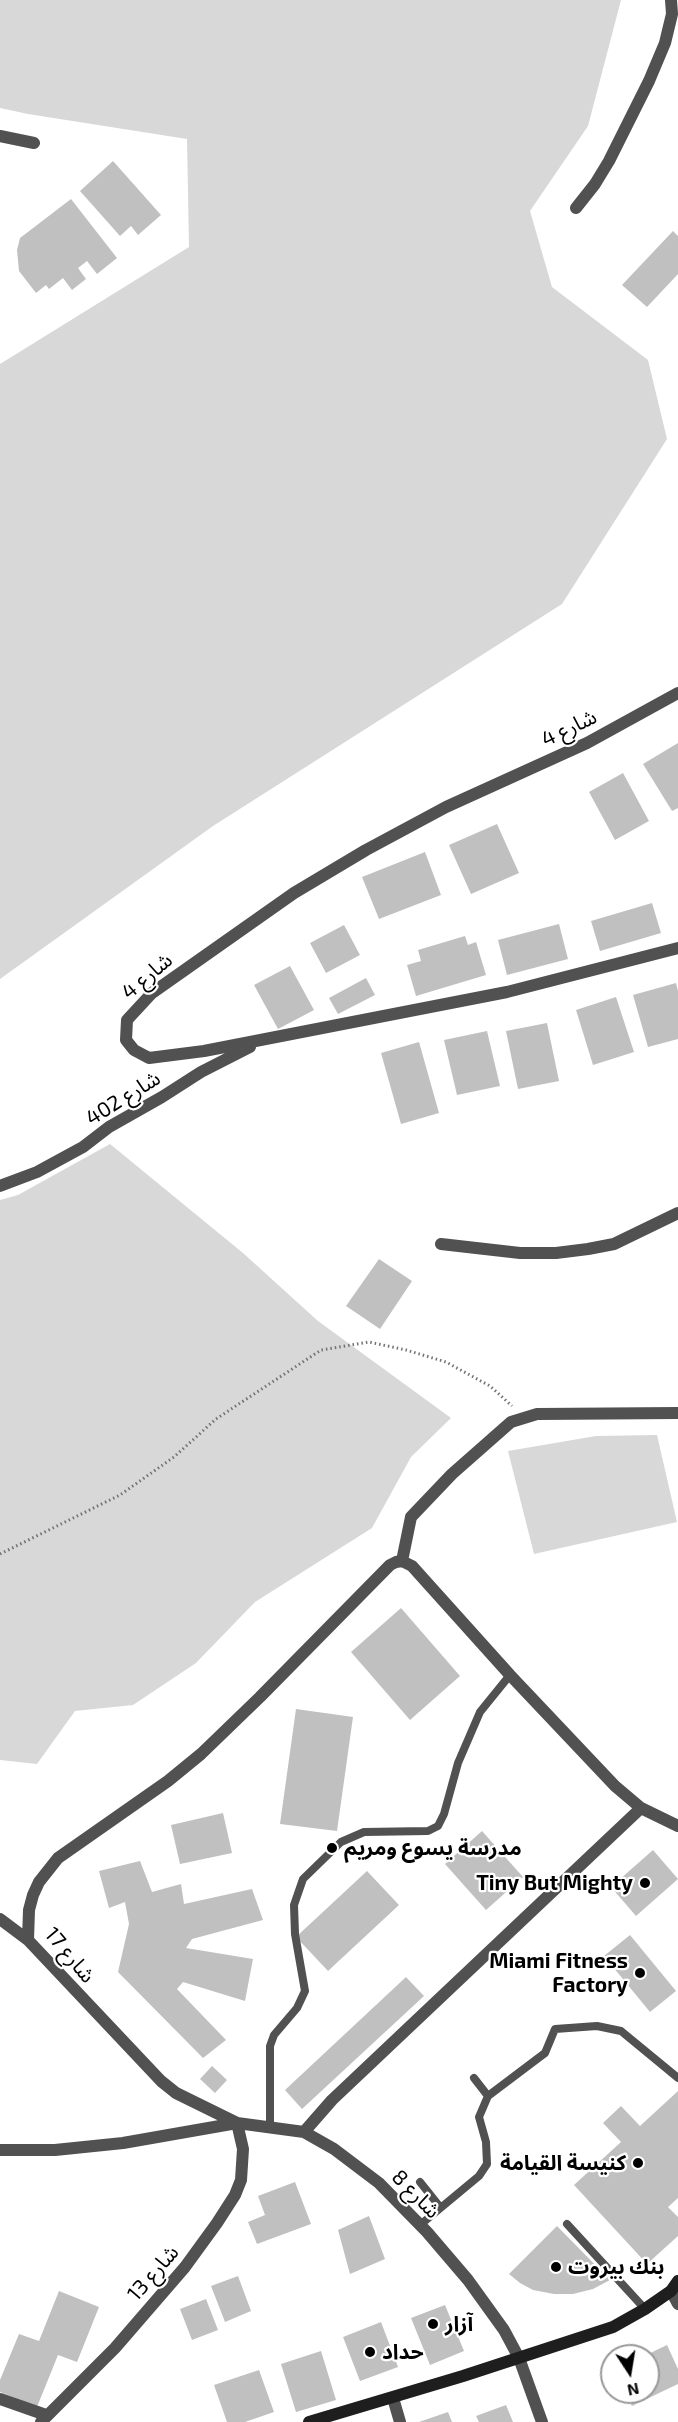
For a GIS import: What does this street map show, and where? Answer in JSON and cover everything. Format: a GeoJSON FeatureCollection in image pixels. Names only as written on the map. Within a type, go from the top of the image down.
{"type":"FeatureCollection","features":[{"type":"Feature","properties":{"kind":"street"},"geometry":{"type":"LineString","coordinates":[[576,208],[604,169],[649,81],[665,43],[672,14],[670,0]]}},
{"type":"Feature","properties":{"kind":"street"},"geometry":{"type":"LineString","coordinates":[[0,136],[34,143]]}},
{"type":"Feature","properties":{"kind":"street","name":"شارع 4"},"geometry":{"type":"LineString","coordinates":[[678,693],[586,743],[446,807],[366,850],[262,914],[198,959],[152,993],[127,1020],[125,1026],[129,1046],[149,1058],[264,1040],[507,992],[678,948]]}},
{"type":"Feature","properties":{"kind":"street","name":"شارع 402"},"geometry":{"type":"LineString","coordinates":[[0,1186],[37,1172],[83,1147],[109,1127],[201,1072],[264,1040]]}},
{"type":"Feature","properties":{"kind":"street"},"geometry":{"type":"LineString","coordinates":[[441,1244],[520,1252],[556,1253],[588,1249],[614,1244],[678,1213]]}},
{"type":"Feature","properties":{"kind":"street"},"geometry":{"type":"LineString","coordinates":[[678,1413],[537,1414],[511,1422],[452,1474],[411,1517],[402,1562],[412,1566],[510,1675],[615,1786],[641,1808],[678,1826]]}},
{"type":"Feature","properties":{"kind":"street","name":"شارع 17"},"geometry":{"type":"LineString","coordinates":[[237,2123],[176,2093],[161,2081],[80,1998],[28,1940],[29,1910],[33,1895],[48,1869],[58,1858],[168,1781],[215,1741],[390,1565],[402,1562]]}},
{"type":"Feature","properties":{"kind":"street"},"geometry":{"type":"LineString","coordinates":[[304,2132],[332,2100],[641,1808]]}},
{"type":"Feature","properties":{"kind":"street"},"geometry":{"type":"LineString","coordinates":[[0,1919],[28,1940]]}},
{"type":"Feature","properties":{"kind":"street"},"geometry":{"type":"LineString","coordinates":[[0,2150],[55,2150],[123,2144],[237,2123]]}},
{"type":"Feature","properties":{"kind":"street","name":"شارع 8"},"geometry":{"type":"LineString","coordinates":[[237,2123],[304,2132],[334,2149],[379,2183],[420,2225],[480,2295],[504,2330],[519,2358],[542,2422]]}},
{"type":"Feature","properties":{"kind":"street","name":"شارع 13"},"geometry":{"type":"LineString","coordinates":[[43,2419],[115,2348],[185,2267],[229,2204],[241,2180],[244,2165],[237,2123]]}},
{"type":"Feature","properties":{"kind":"street"},"geometry":{"type":"LineString","coordinates":[[309,2422],[393,2398],[613,2327],[645,2309],[674,2286],[678,2304]]}},
{"type":"Feature","properties":{"kind":"street"},"geometry":{"type":"LineString","coordinates":[[393,2398],[400,2422]]}},
{"type":"Feature","properties":{"kind":"street"},"geometry":{"type":"LineString","coordinates":[[0,2399],[43,2419]]}},
{"type":"Feature","properties":{"kind":"lane"},"geometry":{"type":"LineString","coordinates":[[270,2127],[270,2046],[274,2035],[297,2008],[304,1991],[294,1934],[294,1905],[303,1879],[341,1842],[364,1832],[428,1832],[438,1826],[444,1814],[458,1763],[480,1712],[510,1675]]}},
{"type":"Feature","properties":{"kind":"lane"},"geometry":{"type":"LineString","coordinates":[[420,2225],[479,2176],[487,2164],[486,2142],[479,2117],[488,2096],[545,2053],[555,2029],[597,2026],[621,2031],[678,2078]]}},
{"type":"Feature","properties":{"kind":"lane"},"geometry":{"type":"LineString","coordinates":[[474,2078],[488,2096]]}},
{"type":"Feature","properties":{"kind":"lane"},"geometry":{"type":"LineString","coordinates":[[420,2182],[440,2207]]}},
{"type":"Feature","properties":{"kind":"lane"},"geometry":{"type":"LineString","coordinates":[[567,2224],[645,2309]]}},
{"type":"Feature","properties":{"kind":"path"},"geometry":{"type":"LineString","coordinates":[[0,1554],[120,1495],[174,1457],[216,1419],[321,1350],[369,1342],[446,1362],[490,1386],[524,1418]]}},
{"type":"Feature","properties":{"kind":"shaded area"},"geometry":{"type":"Polygon","coordinates":[[[0,0],[621,0],[588,126],[530,211],[552,287],[648,360],[667,439],[562,604],[213,826],[0,979],[0,364],[189,247],[187,139],[0,108],[0,0]]]}},
{"type":"Feature","properties":{"kind":"shaded area"},"geometry":{"type":"Polygon","coordinates":[[[110,1144],[243,1253],[318,1321],[451,1418],[411,1457],[372,1528],[255,1602],[196,1663],[133,1705],[75,1711],[37,1764],[0,1760],[0,1200],[18,1195],[110,1144]]]}},
{"type":"Feature","properties":{"kind":"shaded area"},"geometry":{"type":"Polygon","coordinates":[[[657,1435],[677,1522],[534,1554],[508,1451],[596,1436],[657,1435]]]}},
{"type":"Feature","properties":{"kind":"building"},"geometry":{"type":"Polygon","coordinates":[[[113,161],[161,215],[138,235],[131,226],[120,236],[80,191],[113,161]]]}},
{"type":"Feature","properties":{"kind":"building"},"geometry":{"type":"Polygon","coordinates":[[[71,199],[117,258],[97,274],[87,261],[78,268],[86,279],[72,290],[63,278],[49,289],[46,285],[36,293],[19,271],[17,250],[20,238],[71,199]]]}},
{"type":"Feature","properties":{"kind":"building"},"geometry":{"type":"Polygon","coordinates":[[[673,231],[678,236],[678,274],[647,307],[622,285],[673,231]]]}},
{"type":"Feature","properties":{"kind":"building"},"geometry":{"type":"Polygon","coordinates":[[[678,743],[678,808],[672,811],[643,764],[678,743]]]}},
{"type":"Feature","properties":{"kind":"building"},"geometry":{"type":"Polygon","coordinates":[[[623,773],[649,821],[615,840],[589,792],[623,773]]]}},
{"type":"Feature","properties":{"kind":"building"},"geometry":{"type":"Polygon","coordinates":[[[497,824],[519,873],[471,894],[449,845],[497,824]]]}},
{"type":"Feature","properties":{"kind":"building"},"geometry":{"type":"Polygon","coordinates":[[[425,852],[441,895],[379,919],[362,877],[425,852]]]}},
{"type":"Feature","properties":{"kind":"building"},"geometry":{"type":"Polygon","coordinates":[[[652,903],[661,933],[600,951],[591,921],[652,903]]]}},
{"type":"Feature","properties":{"kind":"building"},"geometry":{"type":"Polygon","coordinates":[[[559,924],[568,959],[507,975],[498,940],[559,924]]]}},
{"type":"Feature","properties":{"kind":"building"},"geometry":{"type":"Polygon","coordinates":[[[344,925],[360,955],[326,973],[310,943],[344,925]]]}},
{"type":"Feature","properties":{"kind":"building"},"geometry":{"type":"Polygon","coordinates":[[[465,936],[468,945],[476,942],[486,975],[416,996],[407,965],[421,961],[418,950],[465,936]]]}},
{"type":"Feature","properties":{"kind":"building"},"geometry":{"type":"Polygon","coordinates":[[[290,966],[314,1010],[278,1029],[254,985],[290,966]]]}},
{"type":"Feature","properties":{"kind":"building"},"geometry":{"type":"Polygon","coordinates":[[[366,978],[375,995],[338,1014],[329,998],[366,978]]]}},
{"type":"Feature","properties":{"kind":"building"},"geometry":{"type":"Polygon","coordinates":[[[676,983],[678,1039],[648,1047],[633,995],[676,983]]]}},
{"type":"Feature","properties":{"kind":"building"},"geometry":{"type":"Polygon","coordinates":[[[616,997],[634,1052],[593,1065],[576,1010],[616,997]]]}},
{"type":"Feature","properties":{"kind":"building"},"geometry":{"type":"Polygon","coordinates":[[[547,1023],[559,1081],[518,1089],[506,1031],[547,1023]]]}},
{"type":"Feature","properties":{"kind":"building"},"geometry":{"type":"Polygon","coordinates":[[[487,1031],[500,1086],[457,1095],[444,1040],[487,1031]]]}},
{"type":"Feature","properties":{"kind":"building"},"geometry":{"type":"Polygon","coordinates":[[[419,1042],[439,1113],[401,1124],[381,1053],[419,1042]]]}},
{"type":"Feature","properties":{"kind":"building"},"geometry":{"type":"Polygon","coordinates":[[[379,1259],[412,1281],[380,1329],[346,1306],[379,1259]]]}},
{"type":"Feature","properties":{"kind":"building"},"geometry":{"type":"Polygon","coordinates":[[[401,1608],[460,1676],[410,1720],[351,1652],[401,1608]]]}},
{"type":"Feature","properties":{"kind":"building"},"geometry":{"type":"Polygon","coordinates":[[[296,1709],[353,1717],[337,1831],[280,1824],[296,1709]]]}},
{"type":"Feature","properties":{"kind":"building"},"geometry":{"type":"Polygon","coordinates":[[[223,1813],[232,1853],[180,1864],[171,1825],[223,1813]]]}},
{"type":"Feature","properties":{"kind":"building"},"geometry":{"type":"Polygon","coordinates":[[[482,1831],[523,1877],[486,1910],[445,1864],[482,1831]]]}},
{"type":"Feature","properties":{"kind":"building","name":"Tiny But Mighty"},"geometry":{"type":"Polygon","coordinates":[[[653,1850],[678,1879],[636,1916],[611,1887],[653,1850]]]}},
{"type":"Feature","properties":{"kind":"building"},"geometry":{"type":"Polygon","coordinates":[[[140,1861],[152,1892],[181,1884],[184,1904],[252,1889],[263,1920],[192,1939],[186,1948],[253,1959],[245,2001],[183,1982],[177,1989],[226,2040],[203,2058],[118,1972],[129,1924],[125,1902],[109,1908],[99,1871],[140,1861]]]}},
{"type":"Feature","properties":{"kind":"building"},"geometry":{"type":"Polygon","coordinates":[[[367,1871],[399,1905],[328,1971],[296,1937],[367,1871]]]}},
{"type":"Feature","properties":{"kind":"building","name":"Miami Fitness Factory"},"geometry":{"type":"Polygon","coordinates":[[[630,1935],[676,1991],[650,2012],[604,1956],[630,1935]]]}},
{"type":"Feature","properties":{"kind":"building"},"geometry":{"type":"Polygon","coordinates":[[[406,1977],[424,1996],[302,2109],[285,2090],[406,1977]]]}},
{"type":"Feature","properties":{"kind":"building"},"geometry":{"type":"Polygon","coordinates":[[[212,2066],[227,2080],[215,2093],[200,2079],[212,2066]]]}},
{"type":"Feature","properties":{"kind":"building","name":"كنيسة القيامة"},"geometry":{"type":"Polygon","coordinates":[[[678,2091],[678,2198],[668,2207],[678,2217],[678,2236],[647,2264],[574,2185],[621,2142],[603,2123],[621,2106],[640,2126],[678,2091]]]}},
{"type":"Feature","properties":{"kind":"building"},"geometry":{"type":"Polygon","coordinates":[[[295,2182],[311,2224],[257,2244],[248,2222],[265,2215],[258,2196],[295,2182]]]}},
{"type":"Feature","properties":{"kind":"building"},"geometry":{"type":"Polygon","coordinates":[[[369,2216],[385,2259],[350,2274],[338,2230],[369,2216]]]}},
{"type":"Feature","properties":{"kind":"building","name":"بنك بيروت"},"geometry":{"type":"Polygon","coordinates":[[[557,2226],[610,2280],[593,2289],[573,2294],[554,2294],[533,2290],[509,2274],[557,2226]]]}},
{"type":"Feature","properties":{"kind":"building"},"geometry":{"type":"Polygon","coordinates":[[[238,2276],[251,2311],[225,2322],[211,2286],[238,2276]]]}},
{"type":"Feature","properties":{"kind":"building"},"geometry":{"type":"Polygon","coordinates":[[[59,2291],[99,2307],[77,2362],[58,2355],[37,2407],[0,2392],[0,2380],[19,2334],[39,2341],[59,2291]]]}},
{"type":"Feature","properties":{"kind":"building"},"geometry":{"type":"Polygon","coordinates":[[[206,2299],[218,2330],[192,2340],[180,2309],[206,2299]]]}},
{"type":"Feature","properties":{"kind":"building"},"geometry":{"type":"Polygon","coordinates":[[[445,2305],[464,2351],[430,2365],[411,2318],[445,2305]]]}},
{"type":"Feature","properties":{"kind":"building","name":"حداد"},"geometry":{"type":"Polygon","coordinates":[[[381,2322],[398,2367],[360,2381],[343,2337],[381,2322]]]}},
{"type":"Feature","properties":{"kind":"building"},"geometry":{"type":"Polygon","coordinates":[[[667,2345],[678,2369],[678,2384],[660,2393],[660,2348],[667,2345]]]}},
{"type":"Feature","properties":{"kind":"building"},"geometry":{"type":"Polygon","coordinates":[[[321,2351],[336,2400],[296,2412],[281,2364],[321,2351]]]}},
{"type":"Feature","properties":{"kind":"building"},"geometry":{"type":"Polygon","coordinates":[[[259,2370],[274,2412],[245,2422],[227,2422],[214,2385],[259,2370]]]}},
{"type":"Feature","properties":{"kind":"building"},"geometry":{"type":"Polygon","coordinates":[[[506,2405],[513,2422],[479,2422],[476,2416],[506,2405]]]}},
{"type":"Feature","properties":{"kind":"building"},"geometry":{"type":"Polygon","coordinates":[[[448,2412],[452,2422],[419,2422],[448,2412]]]}},
{"type":"Feature","properties":{"kind":"place","name":"مدرسة يسوع ومريم"},"geometry":{"type":"Point","coordinates":[332,1848]}},
{"type":"Feature","properties":{"kind":"place","name":"Tiny But Mighty"},"geometry":{"type":"Point","coordinates":[645,1883]}},
{"type":"Feature","properties":{"kind":"place","name":"Miami Fitness Factory"},"geometry":{"type":"Point","coordinates":[640,1973]}},
{"type":"Feature","properties":{"kind":"place","name":"كنيسة القيامة"},"geometry":{"type":"Point","coordinates":[638,2163]}},
{"type":"Feature","properties":{"kind":"place","name":"بنك بيروت"},"geometry":{"type":"Point","coordinates":[556,2267]}},
{"type":"Feature","properties":{"kind":"place","name":"آزار"},"geometry":{"type":"Point","coordinates":[433,2324]}},
{"type":"Feature","properties":{"kind":"place","name":"حداد"},"geometry":{"type":"Point","coordinates":[370,2352]}}]}
